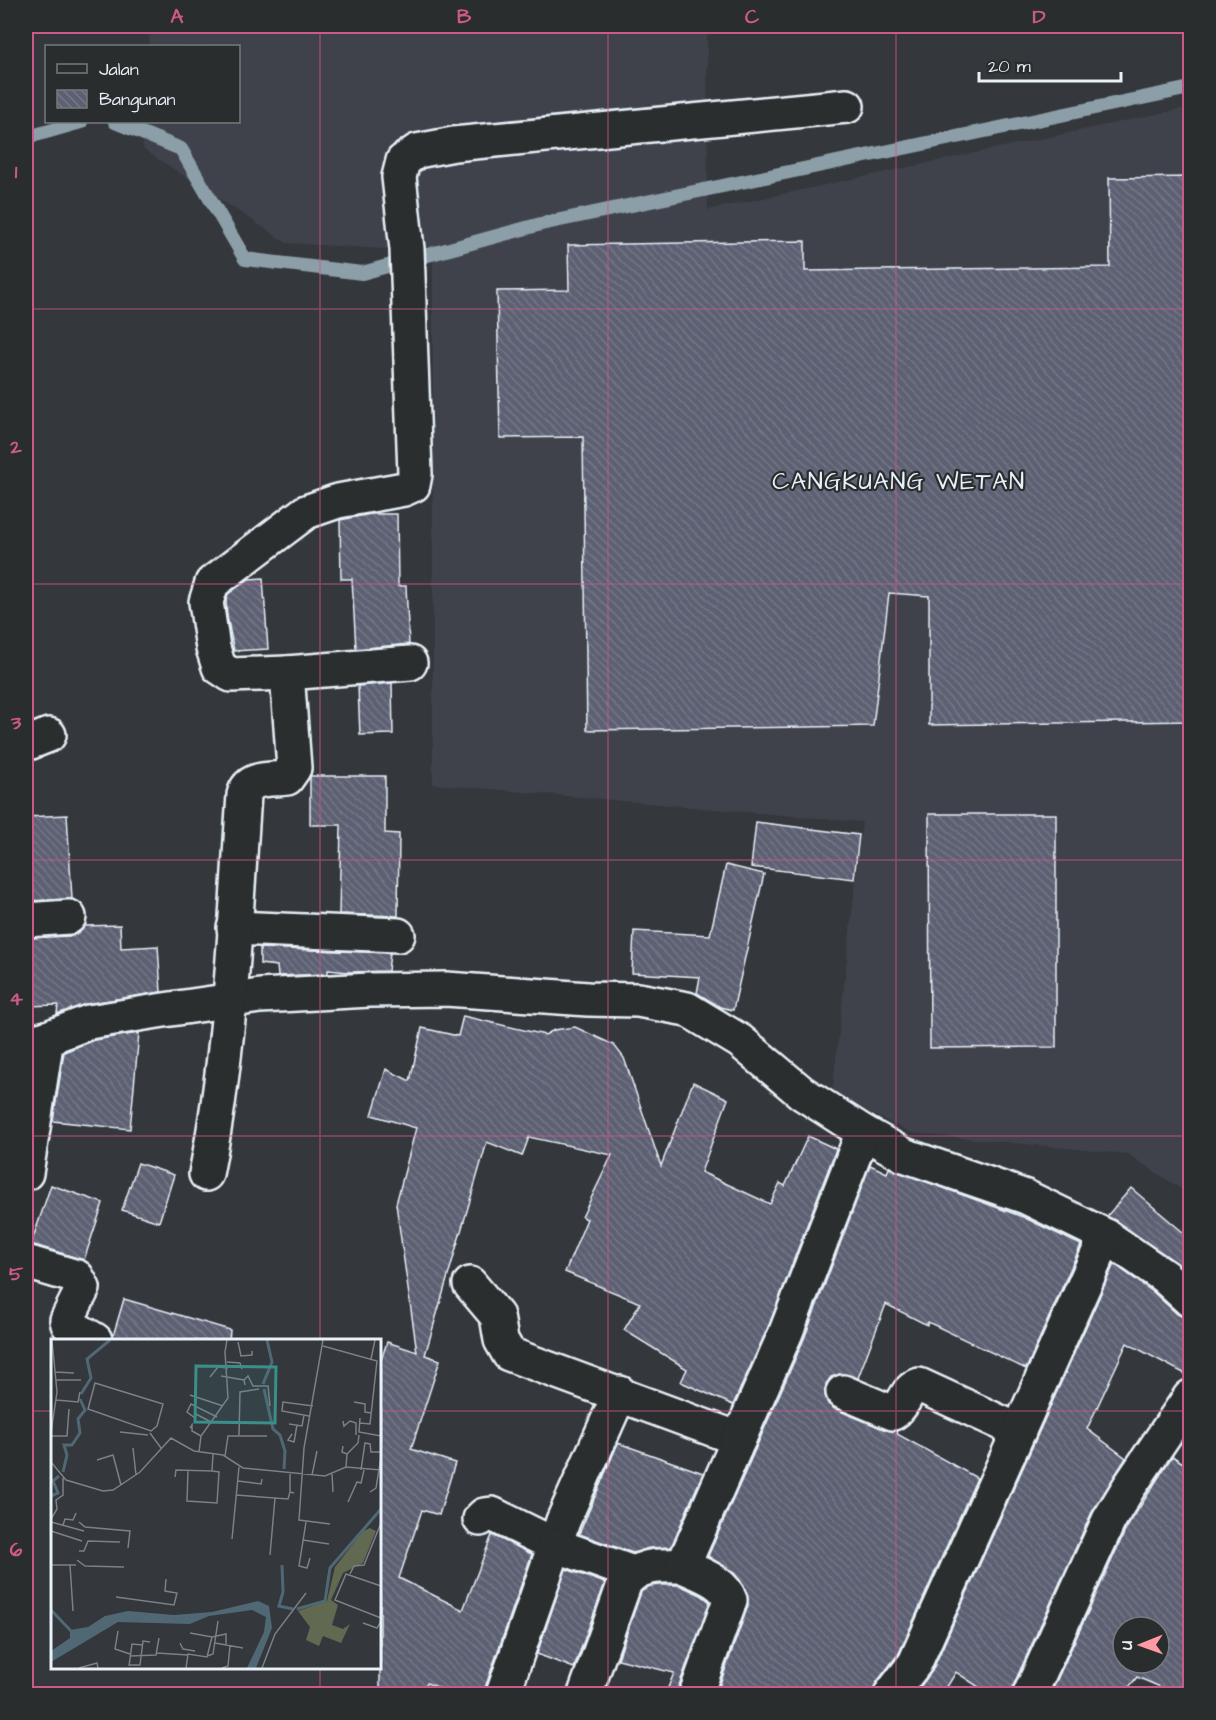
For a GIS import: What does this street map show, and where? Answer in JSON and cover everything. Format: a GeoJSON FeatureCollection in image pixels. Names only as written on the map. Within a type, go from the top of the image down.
{"type":"FeatureCollection","features":[{"type":"Feature","properties":{"kind":"street"},"geometry":{"type":"LineString","coordinates":[[410,663],[231,675],[219,667],[213,648],[206,602],[212,583],[306,512],[338,501],[404,489],[413,485],[415,474],[407,249],[399,177],[403,161],[417,151],[454,144],[847,106]]}},
{"type":"Feature","properties":{"kind":"street"},"geometry":{"type":"LineString","coordinates":[[206,1174],[218,1117],[230,1000],[244,795],[246,787],[251,782],[287,778],[294,768],[287,672]]}},
{"type":"Feature","properties":{"kind":"street"},"geometry":{"type":"LineString","coordinates":[[26,920],[69,917]]}},
{"type":"Feature","properties":{"kind":"street"},"geometry":{"type":"LineString","coordinates":[[234,928],[398,935]]}},
{"type":"Feature","properties":{"kind":"street"},"geometry":{"type":"LineString","coordinates":[[26,1173],[36,1040],[89,1022],[260,996],[359,991],[446,989],[588,999],[638,1000],[687,1009],[740,1041],[802,1093],[904,1155],[1026,1197],[1106,1236],[1165,1277],[1191,1300]]}},
{"type":"Feature","properties":{"kind":"street"},"geometry":{"type":"LineString","coordinates":[[683,1566],[786,1332],[863,1132]]}},
{"type":"Feature","properties":{"kind":"street"},"geometry":{"type":"LineString","coordinates":[[891,1695],[915,1663],[1106,1236]]}},
{"type":"Feature","properties":{"kind":"street"},"geometry":{"type":"LineString","coordinates":[[26,1262],[77,1277],[83,1288],[68,1324],[92,1339]]}},
{"type":"Feature","properties":{"kind":"street"},"geometry":{"type":"LineString","coordinates":[[470,1284],[497,1316],[501,1340],[509,1354],[620,1393],[739,1439]]}},
{"type":"Feature","properties":{"kind":"street"},"geometry":{"type":"LineString","coordinates":[[843,1392],[893,1413],[898,1410],[911,1388],[919,1385],[1019,1431]]}},
{"type":"Feature","properties":{"kind":"street"},"geometry":{"type":"LineString","coordinates":[[503,1695],[563,1521],[620,1393]]}},
{"type":"Feature","properties":{"kind":"street"},"geometry":{"type":"LineString","coordinates":[[1030,1695],[1109,1520],[1191,1396]]}},
{"type":"Feature","properties":{"kind":"street"},"geometry":{"type":"LineString","coordinates":[[480,1519],[484,1515],[492,1514],[555,1545],[633,1573]]}},
{"type":"Feature","properties":{"kind":"street"},"geometry":{"type":"LineString","coordinates":[[585,1695],[625,1582],[633,1573],[646,1567],[683,1566],[720,1584],[728,1592],[730,1600],[696,1695]]}},
{"type":"Feature","properties":{"kind":"shaded area"},"geometry":{"type":"Polygon","coordinates":[[[150,26],[707,26],[708,210],[1190,107],[1190,1195],[1128,1154],[912,1133],[832,1095],[862,822],[433,784],[433,252],[287,243],[143,149],[144,123],[240,123],[240,45],[149,45],[150,26]]]}},
{"type":"Feature","properties":{"kind":"building"},"geometry":{"type":"Polygon","coordinates":[[[1191,177],[1191,721],[929,725],[929,596],[889,593],[873,726],[587,730],[583,437],[500,438],[497,291],[569,290],[568,245],[805,241],[805,271],[1110,267],[1109,178],[1191,177]]]}},
{"type":"Feature","properties":{"kind":"building"},"geometry":{"type":"Polygon","coordinates":[[[371,514],[397,514],[398,586],[406,586],[409,644],[356,649],[352,579],[341,579],[340,520],[371,514]]]}},
{"type":"Feature","properties":{"kind":"building"},"geometry":{"type":"Polygon","coordinates":[[[263,578],[268,649],[234,651],[227,616],[228,594],[249,579],[263,578]]]}},
{"type":"Feature","properties":{"kind":"building"},"geometry":{"type":"Polygon","coordinates":[[[392,683],[393,734],[360,735],[358,686],[392,683]]]}},
{"type":"Feature","properties":{"kind":"building"},"geometry":{"type":"Polygon","coordinates":[[[310,776],[385,776],[385,833],[399,834],[398,916],[339,914],[341,825],[310,825],[310,776]]]}},
{"type":"Feature","properties":{"kind":"building"},"geometry":{"type":"Polygon","coordinates":[[[929,814],[1056,814],[1056,1047],[930,1048],[929,814]]]}},
{"type":"Feature","properties":{"kind":"building"},"geometry":{"type":"Polygon","coordinates":[[[67,815],[72,899],[26,901],[26,817],[67,815]]]}},
{"type":"Feature","properties":{"kind":"building"},"geometry":{"type":"Polygon","coordinates":[[[756,822],[859,835],[854,879],[751,867],[756,822]]]}},
{"type":"Feature","properties":{"kind":"building"},"geometry":{"type":"Polygon","coordinates":[[[726,865],[764,874],[733,1010],[720,1007],[697,993],[700,977],[632,973],[634,931],[710,935],[726,865]]]}},
{"type":"Feature","properties":{"kind":"building"},"geometry":{"type":"Polygon","coordinates":[[[120,925],[121,948],[158,946],[161,992],[86,1004],[57,1014],[58,1005],[26,1006],[26,938],[70,936],[79,933],[85,926],[120,925]]]}},
{"type":"Feature","properties":{"kind":"building"},"geometry":{"type":"Polygon","coordinates":[[[260,948],[390,953],[388,971],[328,970],[328,974],[278,976],[277,966],[260,964],[260,948]]]}},
{"type":"Feature","properties":{"kind":"building"},"geometry":{"type":"Polygon","coordinates":[[[463,1016],[545,1035],[554,1030],[575,1027],[614,1045],[624,1058],[661,1166],[693,1082],[728,1099],[701,1172],[770,1204],[780,1183],[785,1186],[808,1136],[836,1149],[769,1325],[733,1405],[681,1382],[687,1369],[624,1330],[640,1303],[565,1272],[587,1219],[582,1217],[612,1155],[529,1137],[522,1156],[487,1142],[425,1355],[440,1360],[411,1449],[455,1463],[439,1515],[422,1510],[399,1578],[463,1610],[492,1535],[532,1554],[485,1688],[485,1695],[457,1695],[427,1683],[422,1695],[380,1695],[381,1360],[387,1342],[417,1352],[396,1204],[416,1128],[372,1115],[386,1069],[410,1081],[422,1028],[458,1036],[463,1016]]]}},
{"type":"Feature","properties":{"kind":"building"},"geometry":{"type":"Polygon","coordinates":[[[139,1033],[130,1129],[53,1121],[64,1052],[94,1040],[139,1033]]]}},
{"type":"Feature","properties":{"kind":"building"},"geometry":{"type":"Polygon","coordinates":[[[138,1163],[174,1175],[159,1222],[122,1210],[138,1163]]]}},
{"type":"Feature","properties":{"kind":"building"},"geometry":{"type":"Polygon","coordinates":[[[870,1165],[887,1173],[889,1168],[1023,1217],[1081,1245],[1026,1369],[886,1304],[858,1378],[840,1374],[831,1377],[826,1384],[825,1395],[828,1404],[835,1409],[886,1430],[898,1431],[897,1434],[977,1478],[899,1653],[876,1683],[873,1695],[716,1695],[748,1606],[747,1593],[735,1574],[708,1556],[804,1339],[870,1165]]]}},
{"type":"Feature","properties":{"kind":"building"},"geometry":{"type":"Polygon","coordinates":[[[51,1185],[103,1203],[84,1260],[31,1244],[51,1185]]]}},
{"type":"Feature","properties":{"kind":"building"},"geometry":{"type":"Polygon","coordinates":[[[1131,1188],[1191,1239],[1191,1275],[1176,1262],[1107,1216],[1131,1188]]]}},
{"type":"Feature","properties":{"kind":"building"},"geometry":{"type":"Polygon","coordinates":[[[1114,1264],[1153,1292],[1177,1314],[1191,1318],[1191,1377],[1127,1343],[1087,1429],[1126,1458],[1092,1512],[1013,1686],[1011,1695],[991,1695],[956,1672],[942,1695],[914,1695],[932,1671],[1114,1264]]]}},
{"type":"Feature","properties":{"kind":"building"},"geometry":{"type":"Polygon","coordinates":[[[124,1299],[230,1330],[229,1339],[114,1339],[124,1299]]]}},
{"type":"Feature","properties":{"kind":"building"},"geometry":{"type":"Polygon","coordinates":[[[618,1443],[703,1473],[671,1547],[649,1548],[633,1553],[579,1534],[618,1443]]]}},
{"type":"Feature","properties":{"kind":"building"},"geometry":{"type":"Polygon","coordinates":[[[1172,1456],[1191,1468],[1191,1695],[1179,1695],[1137,1677],[1123,1695],[1050,1695],[1126,1529],[1172,1456]]]}},
{"type":"Feature","properties":{"kind":"building"},"geometry":{"type":"Polygon","coordinates":[[[566,1569],[605,1583],[574,1668],[537,1654],[566,1569]]]}},
{"type":"Feature","properties":{"kind":"building"},"geometry":{"type":"Polygon","coordinates":[[[679,1585],[701,1595],[710,1602],[678,1688],[678,1695],[665,1695],[674,1673],[618,1659],[641,1592],[650,1586],[679,1585]]]}},
{"type":"Feature","properties":{"kind":"waterway"},"geometry":{"type":"LineString","coordinates":[[117,123],[181,149],[245,259],[362,273],[541,224],[1190,88]]}},
{"type":"Feature","properties":{"kind":"waterway"},"geometry":{"type":"LineString","coordinates":[[26,134],[32,136],[78,123]]}},
{"type":"Feature","properties":{"kind":"district","name":"CANGKUANG WETAN"},"geometry":{"type":"Point","coordinates":[899,482]}}]}
